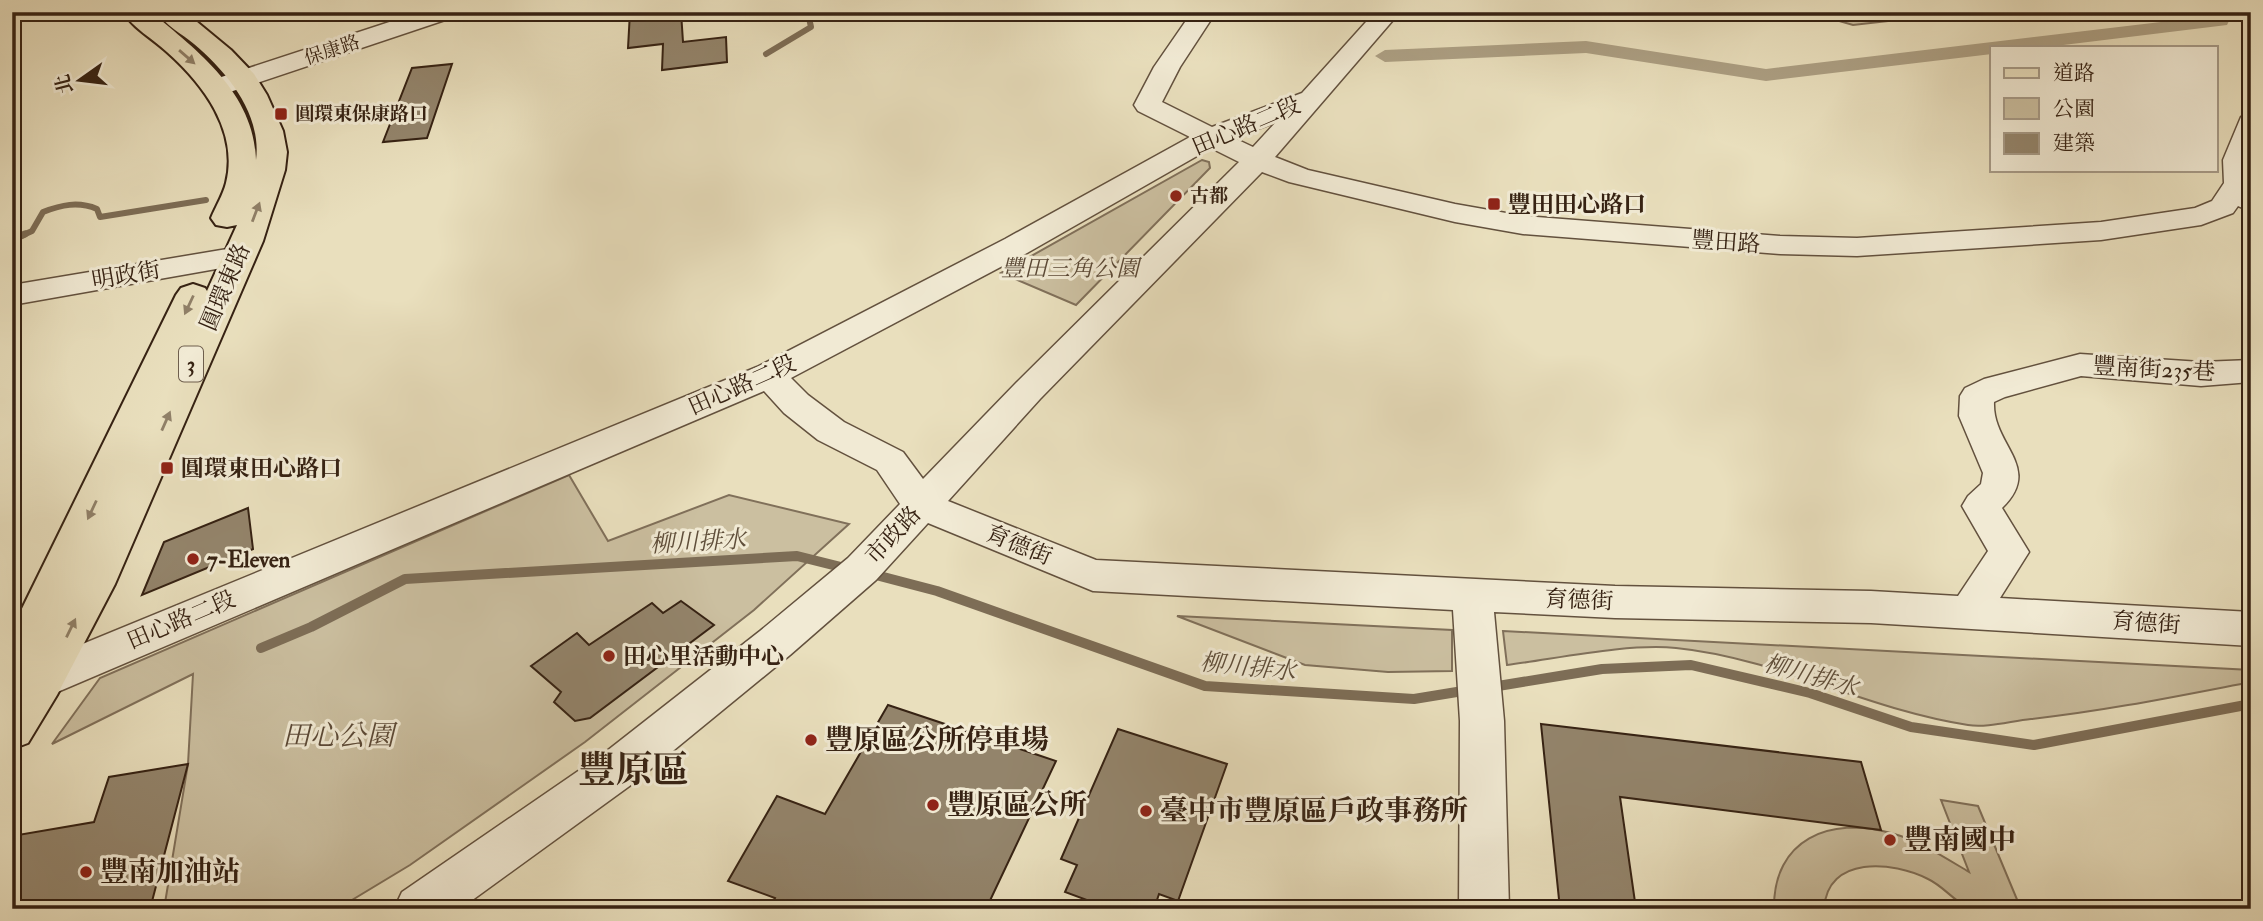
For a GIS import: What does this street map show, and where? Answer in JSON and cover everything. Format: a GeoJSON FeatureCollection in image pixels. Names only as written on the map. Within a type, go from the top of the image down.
{"type":"FeatureCollection","features":[{"type":"Feature","properties":{"kind":"main road","name":"圓環東路"},"geometry":{"type":"LineString","coordinates":[[12,729],[24,678],[96,577],[225,258],[264,190],[272,153],[268,129],[231,82],[205,72],[135,12]]}},
{"type":"Feature","properties":{"kind":"main road","name":"圓環東路"},"geometry":{"type":"LineString","coordinates":[[169,12],[233,64],[231,82]]}},
{"type":"Feature","properties":{"kind":"street","name":"保康路"},"geometry":{"type":"LineString","coordinates":[[231,82],[444,12]]}},
{"type":"Feature","properties":{"kind":"street","name":"豐田路"},"geometry":{"type":"LineString","coordinates":[[1204,12],[1167,67],[1147,105],[1257,160],[1298,176],[1455,213],[1523,225],[1780,245],[1857,247],[2101,232],[2201,216],[2223,207],[2244,193]]}},
{"type":"Feature","properties":{"kind":"street","name":"田心路二段"},"geometry":{"type":"LineString","coordinates":[[24,678],[769,375],[1004,252],[1211,137],[1311,99],[1388,12]]}},
{"type":"Feature","properties":{"kind":"street","name":"市政路"},"geometry":{"type":"LineString","coordinates":[[419,909],[619,768],[847,581],[1028,391],[1257,160],[1311,99]]}},
{"type":"Feature","properties":{"kind":"street"},"geometry":{"type":"LineString","coordinates":[[2244,193],[2237,160],[2251,123]]}},
{"type":"Feature","properties":{"kind":"street","name":"明政街"},"geometry":{"type":"LineString","coordinates":[[12,295],[225,258]]}},
{"type":"Feature","properties":{"kind":"street","name":"豐南街235巷"},"geometry":{"type":"LineString","coordinates":[[1969,612],[2009,552],[1981,506],[2001,486],[2002,471],[1976,417],[1978,396],[1996,387],[2080,365],[2201,374],[2251,371]]}},
{"type":"Feature","properties":{"kind":"street"},"geometry":{"type":"LineString","coordinates":[[769,375],[796,404],[831,431],[890,461],[921,505]]}},
{"type":"Feature","properties":{"kind":"street","name":"育德街"},"geometry":{"type":"LineString","coordinates":[[921,505],[1093,575],[1615,602],[1969,612],[2251,629]]}},
{"type":"Feature","properties":{"kind":"street"},"geometry":{"type":"LineString","coordinates":[[1472,595],[1482,721],[1484,909]]}},
{"type":"Feature","properties":{"kind":"green space"},"geometry":{"type":"Polygon","coordinates":[[[1808,12],[1968,12],[1853,25],[1808,12]]]}},
{"type":"Feature","properties":{"kind":"green space","name":"豐田三角公園"},"geometry":{"type":"Polygon","coordinates":[[[1202,160],[1209,162],[1210,168],[1076,305],[1001,273],[1202,160]]]}},
{"type":"Feature","properties":{"kind":"green space","name":"田心公園"},"geometry":{"type":"Polygon","coordinates":[[[569,475],[608,541],[729,495],[849,524],[754,610],[585,742],[410,865],[337,909],[164,909],[188,764],[193,674],[52,744],[100,678],[569,475]]]}},
{"type":"Feature","properties":{"kind":"green space"},"geometry":{"type":"Polygon","coordinates":[[[1177,616],[1452,630],[1452,671],[1388,672],[1305,665],[1177,616]]]}},
{"type":"Feature","properties":{"kind":"green space"},"geometry":{"type":"Polygon","coordinates":[[[1503,631],[2251,670],[2251,682],[2114,707],[1975,726],[1894,708],[1750,662],[1676,648],[1614,650],[1507,665],[1503,631]]]}},
{"type":"Feature","properties":{"kind":"green space"},"geometry":{"type":"Polygon","coordinates":[[[1941,800],[1978,806],[2021,909],[1971,909],[1928,879],[1881,866],[1849,871],[1837,879],[1828,891],[1824,909],[1774,909],[1776,885],[1783,865],[1794,850],[1809,838],[1827,831],[1868,829],[1902,836],[1969,872],[1941,800]]]}},
{"type":"Feature","properties":{"kind":"building"},"geometry":{"type":"Polygon","coordinates":[[[630,12],[681,12],[683,42],[726,37],[727,62],[662,70],[663,44],[628,48],[630,12]]]}},
{"type":"Feature","properties":{"kind":"building"},"geometry":{"type":"Polygon","coordinates":[[[452,64],[427,138],[383,142],[412,68],[452,64]]]}},
{"type":"Feature","properties":{"kind":"building"},"geometry":{"type":"Polygon","coordinates":[[[248,508],[253,549],[142,595],[164,542],[248,508]]]}},
{"type":"Feature","properties":{"kind":"building","name":"田心里活動中心"},"geometry":{"type":"Polygon","coordinates":[[[681,601],[714,625],[590,718],[575,721],[554,702],[561,692],[531,666],[577,633],[589,645],[652,603],[663,613],[681,601]]]}},
{"type":"Feature","properties":{"kind":"building","name":"豐原區公所"},"geometry":{"type":"Polygon","coordinates":[[[888,705],[1056,761],[986,909],[769,909],[775,898],[728,881],[777,796],[825,814],[888,705]]]}},
{"type":"Feature","properties":{"kind":"building"},"geometry":{"type":"Polygon","coordinates":[[[1541,724],[1861,762],[1881,830],[1620,797],[1636,909],[1560,909],[1541,724]]]}},
{"type":"Feature","properties":{"kind":"building","name":"臺中市豐原區戶政事務所"},"geometry":{"type":"Polygon","coordinates":[[[1118,729],[1227,764],[1178,901],[1159,894],[1154,909],[1111,909],[1065,892],[1077,865],[1061,859],[1118,729]]]}},
{"type":"Feature","properties":{"kind":"building","name":"豐南加油站"},"geometry":{"type":"Polygon","coordinates":[[[188,764],[150,909],[12,909],[12,836],[94,822],[109,777],[188,764]]]}},
{"type":"Feature","properties":{"kind":"waterway"},"geometry":{"type":"LineString","coordinates":[[766,54],[811,27],[809,18],[832,12]]}},
{"type":"Feature","properties":{"kind":"waterway"},"geometry":{"type":"LineString","coordinates":[[2010,46],[2220,21]]}},
{"type":"Feature","properties":{"kind":"waterway"},"geometry":{"type":"LineString","coordinates":[[1385,56],[1586,47],[1766,75],[1990,48]]}},
{"type":"Feature","properties":{"kind":"waterway"},"geometry":{"type":"LineString","coordinates":[[21,236],[32,231],[43,212],[63,206],[76,205],[97,209],[100,217],[206,200]]}},
{"type":"Feature","properties":{"kind":"waterway"},"geometry":{"type":"LineString","coordinates":[[12,240],[25,234]]}},
{"type":"Feature","properties":{"kind":"waterway","name":"柳川排水"},"geometry":{"type":"LineString","coordinates":[[261,648],[311,627],[405,579],[797,556],[845,568]]}},
{"type":"Feature","properties":{"kind":"waterway","name":"柳川排水"},"geometry":{"type":"LineString","coordinates":[[872,574],[937,591],[1205,686],[1414,699],[1469,690]]}},
{"type":"Feature","properties":{"kind":"waterway","name":"柳川排水"},"geometry":{"type":"LineString","coordinates":[[1492,687],[1602,669],[1691,665],[1810,693],[1911,727],[2034,745],[2251,704]]}},
{"type":"Feature","properties":{"kind":"place","name":"圓環東保康路口"},"geometry":{"type":"Point","coordinates":[281,114]}},
{"type":"Feature","properties":{"kind":"place","name":"古都"},"geometry":{"type":"Point","coordinates":[1176,196]}},
{"type":"Feature","properties":{"kind":"place","name":"豐田田心路口"},"geometry":{"type":"Point","coordinates":[1494,204]}},
{"type":"Feature","properties":{"kind":"place","name":"圓環東田心路口"},"geometry":{"type":"Point","coordinates":[167,468]}},
{"type":"Feature","properties":{"kind":"place","name":"7-Eleven"},"geometry":{"type":"Point","coordinates":[193,559]}},
{"type":"Feature","properties":{"kind":"place","name":"田心里活動中心"},"geometry":{"type":"Point","coordinates":[609,656]}},
{"type":"Feature","properties":{"kind":"place","name":"豐原區公所停車場"},"geometry":{"type":"Point","coordinates":[811,740]}},
{"type":"Feature","properties":{"kind":"place","name":"豐原區公所"},"geometry":{"type":"Point","coordinates":[933,805]}},
{"type":"Feature","properties":{"kind":"place","name":"臺中市豐原區戶政事務所"},"geometry":{"type":"Point","coordinates":[1146,811]}},
{"type":"Feature","properties":{"kind":"place","name":"豐南國中"},"geometry":{"type":"Point","coordinates":[1890,840]}},
{"type":"Feature","properties":{"kind":"place","name":"豐南加油站"},"geometry":{"type":"Point","coordinates":[86,872]}},
{"type":"Feature","properties":{"kind":"district","name":"豐原區"},"geometry":{"type":"Point","coordinates":[634,770]}}]}
